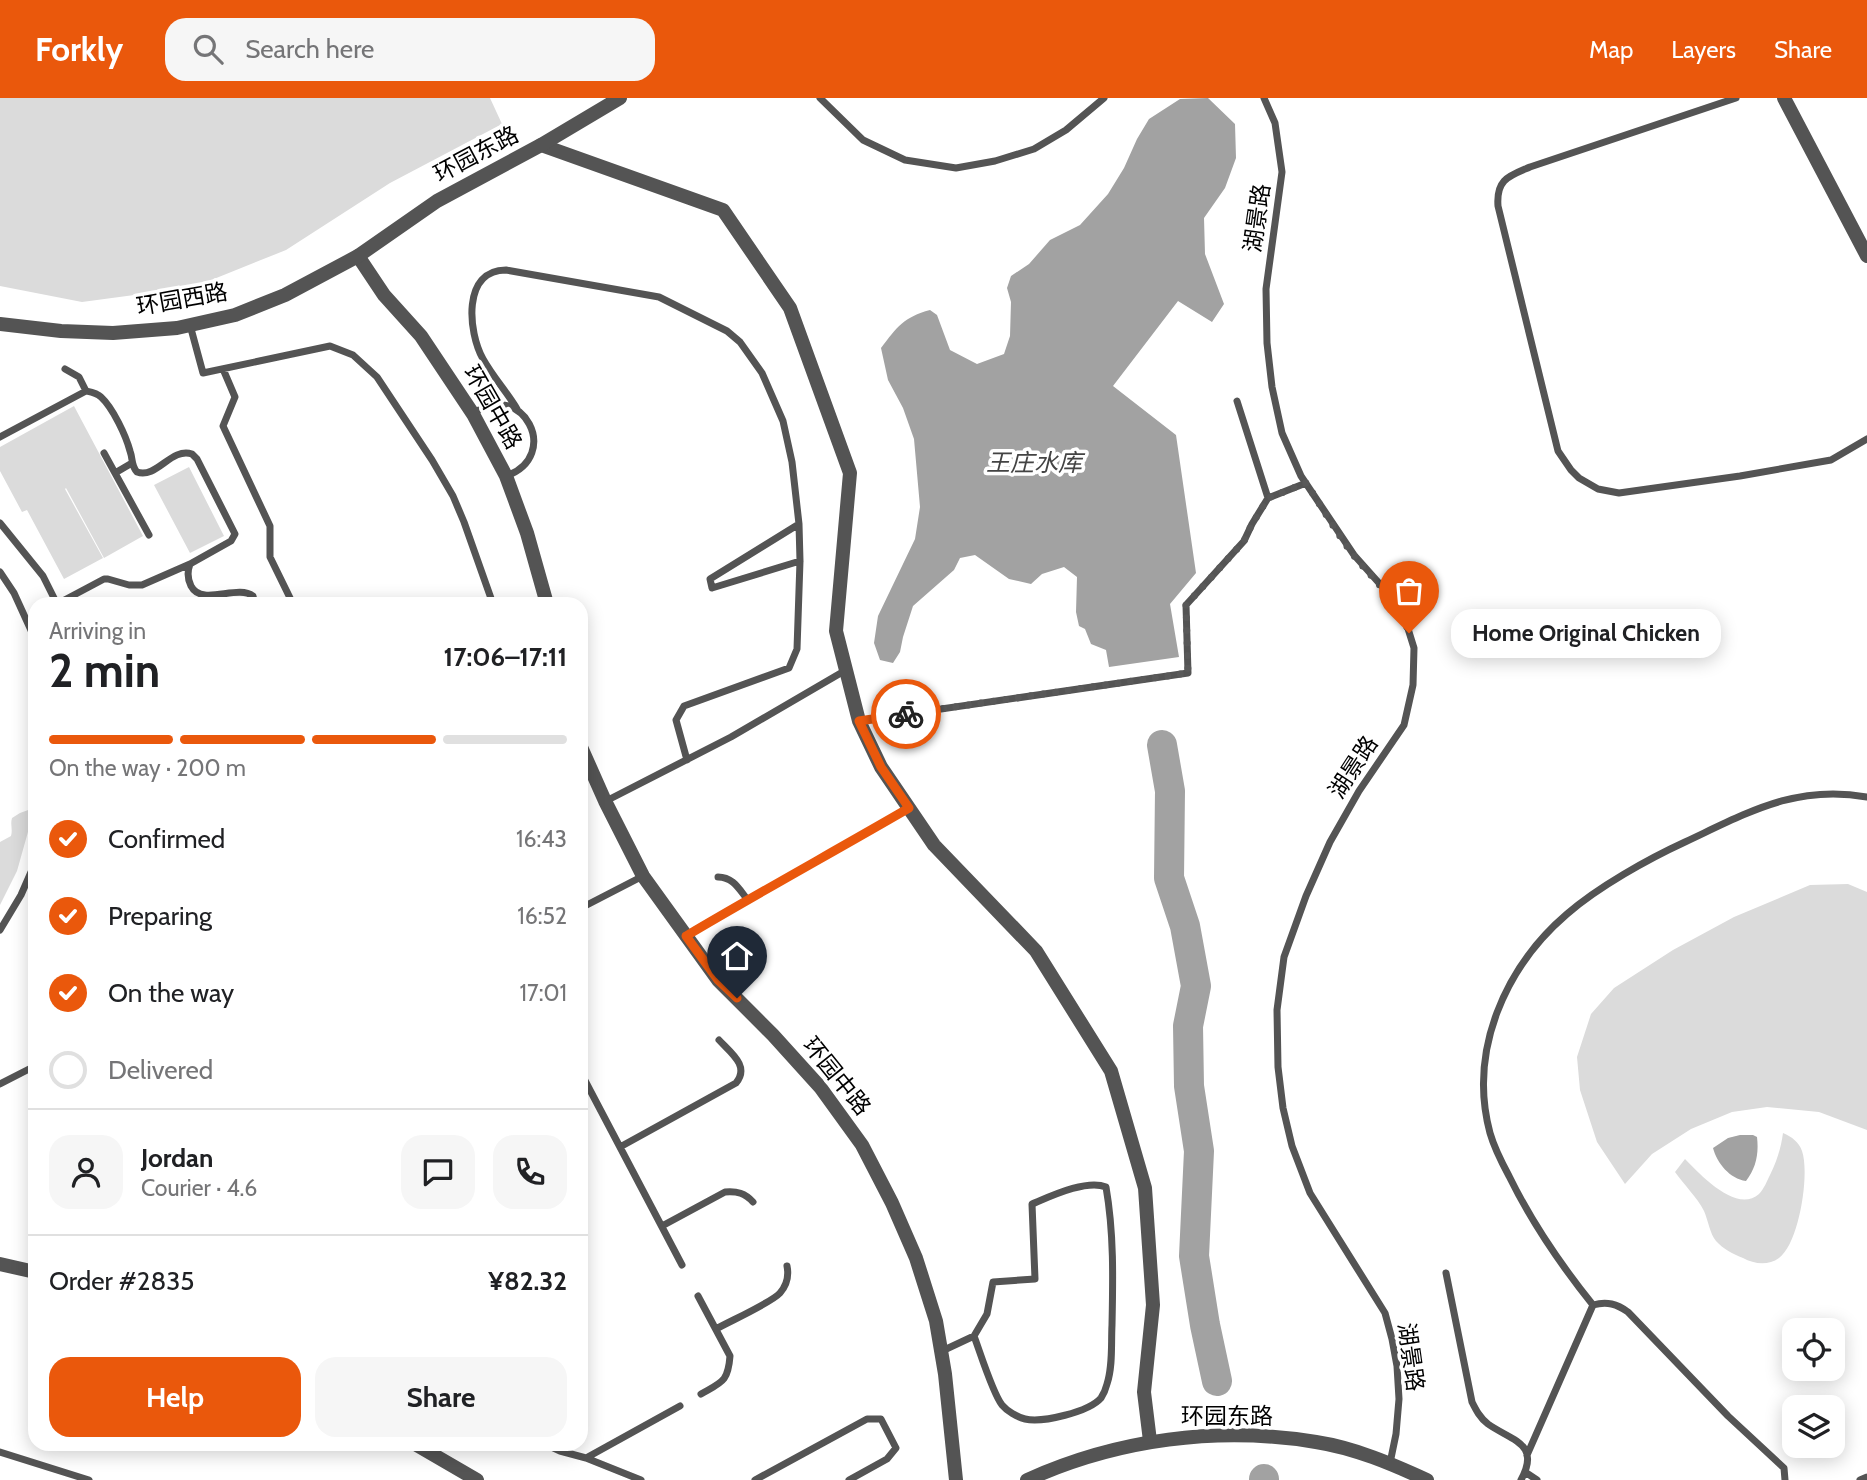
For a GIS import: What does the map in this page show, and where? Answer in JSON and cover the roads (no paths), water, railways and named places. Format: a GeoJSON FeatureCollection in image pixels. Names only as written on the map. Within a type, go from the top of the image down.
{"type":"FeatureCollection","features":[{"type":"Feature","properties":{"kind":"street","name":"环园东路"},"geometry":{"type":"LineString","coordinates":[[358,256],[437,201],[541,145],[620,98]]}},
{"type":"Feature","properties":{"kind":"street"},"geometry":{"type":"LineString","coordinates":[[1784,98],[1867,256]]}},
{"type":"Feature","properties":{"kind":"street"},"geometry":{"type":"LineString","coordinates":[[541,145],[723,210],[790,308],[850,473],[836,631],[859,721],[881,767],[934,845],[1036,951],[1111,1071],[1145,1188],[1153,1306],[1144,1392],[1150,1441]]}},
{"type":"Feature","properties":{"kind":"street","name":"环园西路"},"geometry":{"type":"LineString","coordinates":[[0,324],[61,331],[113,333],[190,326],[235,315],[285,295],[358,256]]}},
{"type":"Feature","properties":{"kind":"street","name":"环园中路"},"geometry":{"type":"LineString","coordinates":[[358,256],[384,295],[421,336],[473,414],[506,476],[527,533],[545,597]]}},
{"type":"Feature","properties":{"kind":"street","name":"环园中路"},"geometry":{"type":"LineString","coordinates":[[588,763],[642,876],[718,980],[820,1087],[862,1145],[892,1203],[916,1258],[936,1321],[945,1374],[956,1480]]}},
{"type":"Feature","properties":{"kind":"street"},"geometry":{"type":"LineString","coordinates":[[0,1264],[28,1270]]}},
{"type":"Feature","properties":{"kind":"street","name":"环园东路"},"geometry":{"type":"LineString","coordinates":[[1027,1480],[1097,1454],[1150,1441],[1249,1435],[1317,1442],[1365,1454],[1427,1480]]}},
{"type":"Feature","properties":{"kind":"street"},"geometry":{"type":"LineString","coordinates":[[427,1451],[477,1480]]}},
{"type":"Feature","properties":{"kind":"lane"},"geometry":{"type":"LineString","coordinates":[[820,98],[863,140],[905,160],[956,167],[995,161],[1034,149],[1066,130],[1104,98]]}},
{"type":"Feature","properties":{"kind":"lane","name":"湖景路"},"geometry":{"type":"LineString","coordinates":[[1264,98],[1275,123],[1282,172],[1266,289],[1267,343],[1272,387],[1282,433],[1306,483],[1354,555],[1387,592],[1405,619],[1414,648],[1413,685],[1404,725],[1359,791],[1330,842],[1306,896],[1284,957],[1277,1010],[1278,1068],[1283,1108],[1292,1146],[1310,1193],[1385,1314],[1392,1339],[1397,1366],[1398,1399],[1396,1434],[1390,1463]]}},
{"type":"Feature","properties":{"kind":"lane"},"geometry":{"type":"LineString","coordinates":[[1736,98],[1530,167],[1507,177],[1502,183],[1497,198],[1498,206],[1555,441],[1564,461],[1579,478],[1598,489],[1619,493],[1740,477],[1831,460],[1867,439]]}},
{"type":"Feature","properties":{"kind":"lane"},"geometry":{"type":"LineString","coordinates":[[506,476],[527,462],[534,447],[534,439],[530,423],[517,409],[483,358],[474,334],[472,321],[478,284],[493,272],[506,270],[659,297],[727,331],[740,342],[762,373],[783,421],[792,461],[800,561],[797,649],[789,668],[684,706],[676,720],[687,760]]}},
{"type":"Feature","properties":{"kind":"lane"},"geometry":{"type":"LineString","coordinates":[[190,326],[203,373],[330,346],[353,355],[377,377],[453,496],[490,597]]}},
{"type":"Feature","properties":{"kind":"lane"},"geometry":{"type":"LineString","coordinates":[[65,369],[79,377],[86,391]]}},
{"type":"Feature","properties":{"kind":"lane"},"geometry":{"type":"LineString","coordinates":[[223,369],[235,397],[223,426],[271,526],[270,557],[290,597]]}},
{"type":"Feature","properties":{"kind":"lane"},"geometry":{"type":"LineString","coordinates":[[0,437],[86,391],[96,394],[108,405],[124,435],[134,470],[143,474],[181,452],[188,452],[197,459],[234,534],[231,541],[190,564],[142,585],[104,579],[66,597]]}},
{"type":"Feature","properties":{"kind":"lane"},"geometry":{"type":"LineString","coordinates":[[1237,401],[1268,498]]}},
{"type":"Feature","properties":{"kind":"lane"},"geometry":{"type":"LineString","coordinates":[[473,414],[498,404],[517,409]]}},
{"type":"Feature","properties":{"kind":"lane"},"geometry":{"type":"LineString","coordinates":[[104,453],[149,535]]}},
{"type":"Feature","properties":{"kind":"lane"},"geometry":{"type":"LineString","coordinates":[[115,473],[132,463]]}},
{"type":"Feature","properties":{"kind":"lane"},"geometry":{"type":"LineString","coordinates":[[859,721],[1188,673],[1186,605],[1244,541],[1268,498],[1306,483]]}},
{"type":"Feature","properties":{"kind":"lane"},"geometry":{"type":"LineString","coordinates":[[0,523],[43,576],[52,597]]}},
{"type":"Feature","properties":{"kind":"lane"},"geometry":{"type":"LineString","coordinates":[[799,524],[710,579],[712,588],[800,561]]}},
{"type":"Feature","properties":{"kind":"lane"},"geometry":{"type":"LineString","coordinates":[[190,564],[188,580],[196,593],[205,595],[245,592],[253,597]]}},
{"type":"Feature","properties":{"kind":"lane"},"geometry":{"type":"LineString","coordinates":[[0,572],[28,622]]}},
{"type":"Feature","properties":{"kind":"lane"},"geometry":{"type":"LineString","coordinates":[[24,613],[28,612]]}},
{"type":"Feature","properties":{"kind":"lane"},"geometry":{"type":"LineString","coordinates":[[605,801],[731,737],[846,670]]}},
{"type":"Feature","properties":{"kind":"lane"},"geometry":{"type":"LineString","coordinates":[[1593,1305],[1563,1268],[1533,1222],[1490,1135],[1484,1092],[1486,1052],[1495,1015],[1513,978],[1539,942],[1567,914],[1600,890],[1669,850],[1753,811],[1792,798],[1833,794],[1867,797]]}},
{"type":"Feature","properties":{"kind":"lane"},"geometry":{"type":"LineString","coordinates":[[686,936],[909,808]]}},
{"type":"Feature","properties":{"kind":"lane"},"geometry":{"type":"LineString","coordinates":[[588,904],[642,876]]}},
{"type":"Feature","properties":{"kind":"lane"},"geometry":{"type":"LineString","coordinates":[[718,877],[731,880],[747,899]]}},
{"type":"Feature","properties":{"kind":"lane"},"geometry":{"type":"LineString","coordinates":[[0,930],[28,879]]}},
{"type":"Feature","properties":{"kind":"lane"},"geometry":{"type":"LineString","coordinates":[[620,1147],[736,1083],[741,1076],[741,1066],[719,1040]]}},
{"type":"Feature","properties":{"kind":"lane"},"geometry":{"type":"LineString","coordinates":[[0,1084],[28,1070]]}},
{"type":"Feature","properties":{"kind":"lane"},"geometry":{"type":"LineString","coordinates":[[588,1086],[682,1265]]}},
{"type":"Feature","properties":{"kind":"lane"},"geometry":{"type":"LineString","coordinates":[[942,1352],[974,1336],[987,1314],[993,1282],[1035,1279],[1032,1204],[1056,1194],[1097,1184],[1106,1187],[1114,1272],[1111,1356],[1108,1382],[1101,1398],[1086,1408],[1059,1416],[1041,1419],[1017,1416],[1002,1405],[974,1336]]}},
{"type":"Feature","properties":{"kind":"lane"},"geometry":{"type":"LineString","coordinates":[[662,1226],[725,1192],[743,1194],[753,1202]]}},
{"type":"Feature","properties":{"kind":"lane"},"geometry":{"type":"LineString","coordinates":[[716,1329],[775,1298],[788,1279],[787,1266]]}},
{"type":"Feature","properties":{"kind":"lane"},"geometry":{"type":"LineString","coordinates":[[1446,1273],[1472,1402],[1488,1424],[1517,1439],[1527,1455]]}},
{"type":"Feature","properties":{"kind":"lane"},"geometry":{"type":"LineString","coordinates":[[698,1296],[730,1356],[724,1381],[701,1394]]}},
{"type":"Feature","properties":{"kind":"lane"},"geometry":{"type":"LineString","coordinates":[[1593,1305],[1616,1304],[1628,1312],[1728,1416],[1784,1468],[1785,1480]]}},
{"type":"Feature","properties":{"kind":"lane"},"geometry":{"type":"LineString","coordinates":[[1536,1480],[1523,1476],[1527,1467],[1527,1455],[1593,1305]]}},
{"type":"Feature","properties":{"kind":"lane"},"geometry":{"type":"LineString","coordinates":[[586,1458],[680,1406]]}},
{"type":"Feature","properties":{"kind":"lane"},"geometry":{"type":"LineString","coordinates":[[755,1480],[867,1419],[881,1419],[896,1448],[887,1459],[849,1480]]}},
{"type":"Feature","properties":{"kind":"lane"},"geometry":{"type":"LineString","coordinates":[[560,1451],[586,1458],[640,1480]]}},
{"type":"Feature","properties":{"kind":"lane"},"geometry":{"type":"LineString","coordinates":[[0,1452],[89,1480]]}},
{"type":"Feature","properties":{"kind":"lane"},"geometry":{"type":"LineString","coordinates":[[1860,1480],[1867,1477]]}},
{"type":"Feature","properties":{"kind":"water","name":"王庄水库"},"geometry":{"type":"Polygon","coordinates":[[[1208,98],[1235,124],[1236,158],[1225,188],[1204,218],[1205,254],[1224,304],[1212,322],[1178,301],[1113,386],[1176,435],[1196,573],[1170,604],[1179,657],[1109,667],[1106,650],[1091,644],[1085,629],[1079,626],[1076,612],[1077,577],[1064,567],[1042,574],[1031,584],[1009,579],[975,555],[960,558],[954,570],[913,606],[900,652],[893,663],[880,660],[874,643],[878,616],[915,539],[920,507],[914,439],[903,408],[888,380],[881,348],[902,324],[930,310],[937,315],[950,350],[977,364],[1004,354],[1010,336],[1011,302],[1007,288],[1011,276],[1029,264],[1050,240],[1080,225],[1108,194],[1149,119],[1180,99],[1208,98]]]}},
{"type":"Feature","properties":{"kind":"water"},"geometry":{"type":"Polygon","coordinates":[[[1740,1135],[1757,1137],[1756,1160],[1746,1181],[1740,1180],[1725,1169],[1713,1148],[1728,1138],[1740,1135]]]}},
{"type":"Feature","properties":{"kind":"waterway"},"geometry":{"type":"LineString","coordinates":[[1162,745],[1170,791],[1169,878],[1185,926],[1196,986],[1188,1026],[1189,1086],[1199,1151],[1194,1256],[1217,1381]]}},
{"type":"Feature","properties":{"kind":"place","name":"Home Original Chicken"},"geometry":{"type":"Point","coordinates":[1409,633]}}]}
